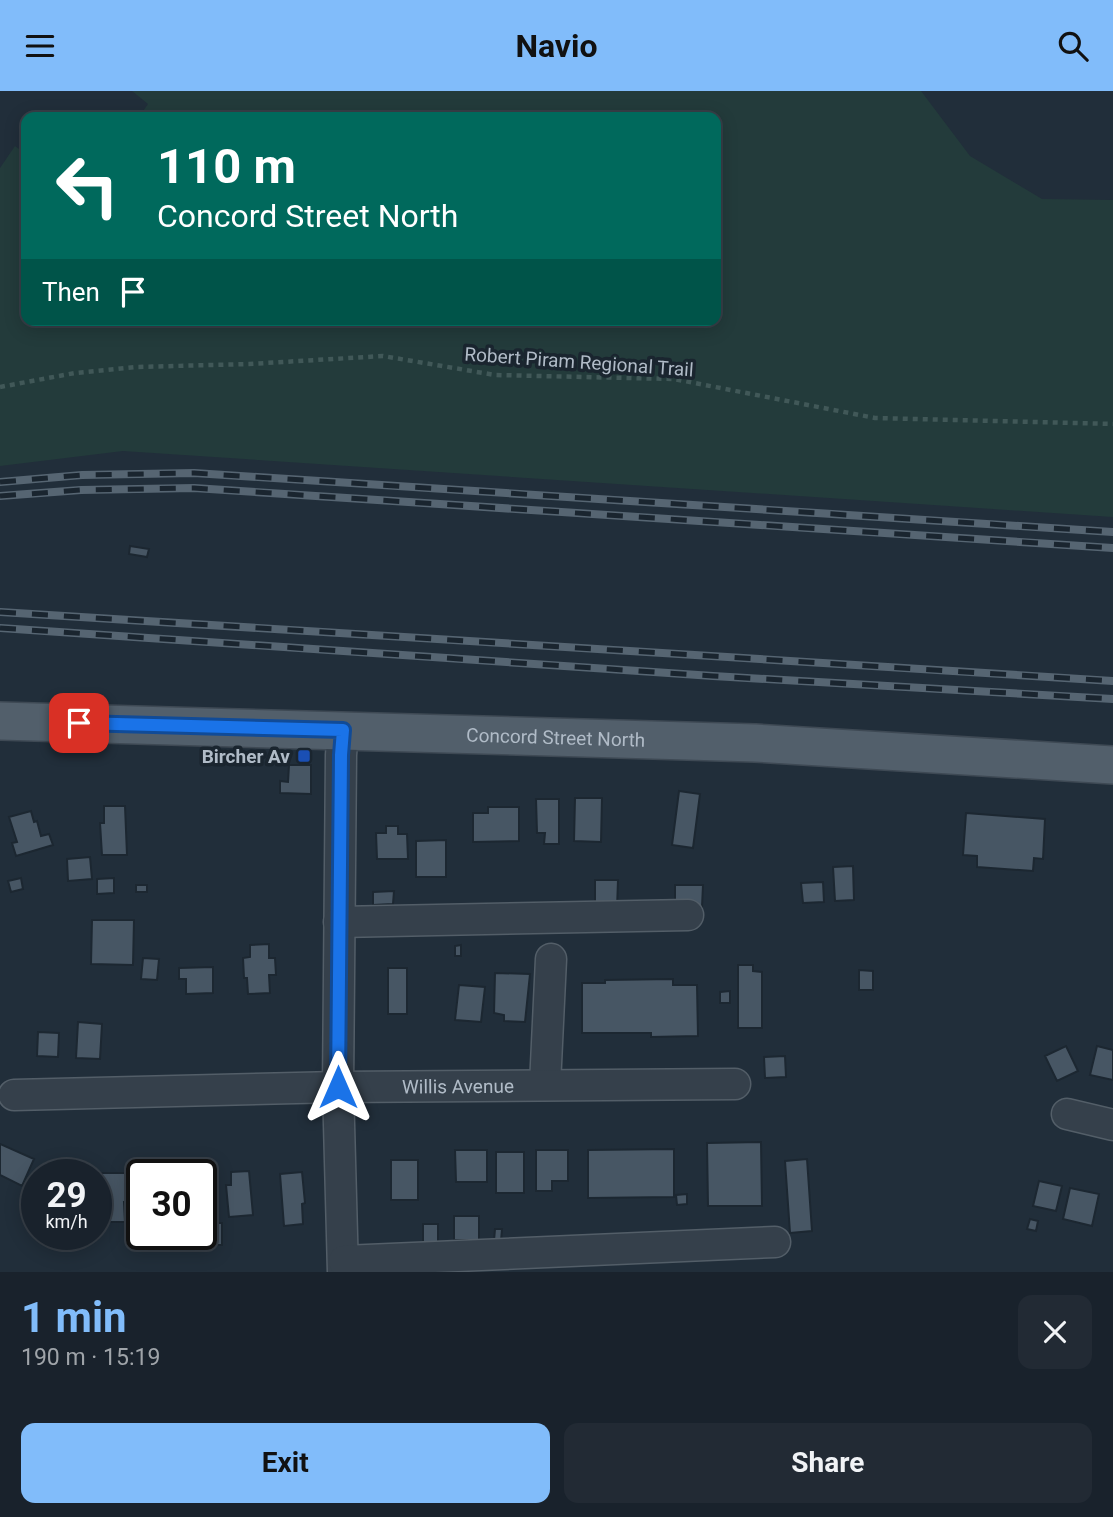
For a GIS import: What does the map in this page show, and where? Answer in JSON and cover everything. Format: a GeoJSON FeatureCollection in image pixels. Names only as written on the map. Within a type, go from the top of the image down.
{"type":"FeatureCollection","features":[{"type":"Feature","properties":{"kind":"main road","name":"Concord Street North"},"geometry":{"type":"LineString","coordinates":[[0,721],[755,743],[1113,765]]}},
{"type":"Feature","properties":{"kind":"street"},"geometry":{"type":"LineString","coordinates":[[343,730],[338,1087],[343,1266],[775,1242]]}},
{"type":"Feature","properties":{"kind":"street"},"geometry":{"type":"LineString","coordinates":[[340,922],[688,915]]}},
{"type":"Feature","properties":{"kind":"street"},"geometry":{"type":"LineString","coordinates":[[545,1085],[551,959]]}},
{"type":"Feature","properties":{"kind":"street","name":"Willis Avenue"},"geometry":{"type":"LineString","coordinates":[[14,1095],[338,1087],[735,1084]]}},
{"type":"Feature","properties":{"kind":"street"},"geometry":{"type":"LineString","coordinates":[[1067,1114],[1113,1125]]}},
{"type":"Feature","properties":{"kind":"path","name":"Robert Piram Regional Trail"},"geometry":{"type":"LineString","coordinates":[[0,387],[75,373],[136,367],[383,356],[495,375],[674,379],[875,418],[1113,424]]}},
{"type":"Feature","properties":{"kind":"green space"},"geometry":{"type":"Polygon","coordinates":[[[132,91],[921,91],[970,156],[1042,199],[1113,200],[1113,517],[123,451],[0,466],[0,168],[15,146],[21,150],[21,326],[721,326],[721,112],[142,112],[148,104],[132,91]]]}},
{"type":"Feature","properties":{"kind":"building"},"geometry":{"type":"Polygon","coordinates":[[[130,546],[149,549],[147,557],[129,554],[130,546]]]}},
{"type":"Feature","properties":{"kind":"building"},"geometry":{"type":"Polygon","coordinates":[[[289,765],[311,765],[311,794],[280,793],[280,781],[288,782],[289,765]]]}},
{"type":"Feature","properties":{"kind":"building"},"geometry":{"type":"Polygon","coordinates":[[[679,791],[700,794],[693,848],[672,845],[679,791]]]}},
{"type":"Feature","properties":{"kind":"building"},"geometry":{"type":"Polygon","coordinates":[[[575,798],[602,798],[601,842],[574,841],[575,798]]]}},
{"type":"Feature","properties":{"kind":"building"},"geometry":{"type":"Polygon","coordinates":[[[536,799],[559,799],[559,844],[544,844],[545,833],[537,833],[536,799]]]}},
{"type":"Feature","properties":{"kind":"building"},"geometry":{"type":"Polygon","coordinates":[[[104,806],[125,806],[127,855],[102,855],[100,823],[104,823],[104,806]]]}},
{"type":"Feature","properties":{"kind":"building"},"geometry":{"type":"Polygon","coordinates":[[[488,807],[519,807],[519,841],[473,842],[473,813],[488,813],[488,807]]]}},
{"type":"Feature","properties":{"kind":"building"},"geometry":{"type":"Polygon","coordinates":[[[31,811],[41,836],[49,834],[53,845],[16,856],[12,843],[17,842],[9,817],[31,811]]]}},
{"type":"Feature","properties":{"kind":"building"},"geometry":{"type":"Polygon","coordinates":[[[966,813],[1045,819],[1043,859],[1034,858],[1033,871],[977,867],[977,856],[963,855],[966,813]]]}},
{"type":"Feature","properties":{"kind":"building"},"geometry":{"type":"Polygon","coordinates":[[[386,826],[398,826],[398,834],[407,834],[408,859],[377,859],[376,833],[386,833],[386,826]]]}},
{"type":"Feature","properties":{"kind":"building"},"geometry":{"type":"Polygon","coordinates":[[[446,840],[446,877],[416,877],[416,841],[446,840]]]}},
{"type":"Feature","properties":{"kind":"building"},"geometry":{"type":"Polygon","coordinates":[[[90,857],[92,879],[68,881],[67,859],[90,857]]]}},
{"type":"Feature","properties":{"kind":"building"},"geometry":{"type":"Polygon","coordinates":[[[853,866],[854,900],[835,901],[833,867],[853,866]]]}},
{"type":"Feature","properties":{"kind":"building"},"geometry":{"type":"Polygon","coordinates":[[[21,878],[23,889],[11,892],[8,881],[21,878]]]}},
{"type":"Feature","properties":{"kind":"building"},"geometry":{"type":"Polygon","coordinates":[[[114,878],[114,893],[97,894],[97,879],[114,878]]]}},
{"type":"Feature","properties":{"kind":"building"},"geometry":{"type":"Polygon","coordinates":[[[595,880],[618,880],[617,909],[595,908],[595,880]]]}},
{"type":"Feature","properties":{"kind":"building"},"geometry":{"type":"Polygon","coordinates":[[[823,882],[824,902],[803,903],[801,883],[823,882]]]}},
{"type":"Feature","properties":{"kind":"building"},"geometry":{"type":"Polygon","coordinates":[[[136,885],[147,885],[147,892],[136,892],[136,885]]]}},
{"type":"Feature","properties":{"kind":"building"},"geometry":{"type":"Polygon","coordinates":[[[675,885],[703,885],[702,907],[675,906],[675,885]]]}},
{"type":"Feature","properties":{"kind":"building"},"geometry":{"type":"Polygon","coordinates":[[[394,891],[393,904],[373,905],[373,892],[394,891]]]}},
{"type":"Feature","properties":{"kind":"building"},"geometry":{"type":"Polygon","coordinates":[[[92,920],[134,920],[133,965],[91,964],[92,920]]]}},
{"type":"Feature","properties":{"kind":"building"},"geometry":{"type":"Polygon","coordinates":[[[269,944],[269,958],[275,958],[276,975],[269,975],[270,993],[248,994],[243,958],[250,957],[250,945],[269,944]]]}},
{"type":"Feature","properties":{"kind":"building"},"geometry":{"type":"Polygon","coordinates":[[[461,945],[461,956],[455,956],[455,946],[461,945]]]}},
{"type":"Feature","properties":{"kind":"building"},"geometry":{"type":"Polygon","coordinates":[[[143,958],[159,959],[157,980],[141,979],[143,958]]]}},
{"type":"Feature","properties":{"kind":"building"},"geometry":{"type":"Polygon","coordinates":[[[738,965],[753,965],[753,971],[762,972],[762,1028],[738,1028],[738,965]]]}},
{"type":"Feature","properties":{"kind":"building"},"geometry":{"type":"Polygon","coordinates":[[[213,967],[213,993],[186,994],[186,979],[179,979],[179,968],[213,967]]]}},
{"type":"Feature","properties":{"kind":"building"},"geometry":{"type":"Polygon","coordinates":[[[388,968],[407,968],[407,1014],[388,1014],[388,968]]]}},
{"type":"Feature","properties":{"kind":"building"},"geometry":{"type":"Polygon","coordinates":[[[859,970],[873,971],[873,990],[859,990],[859,970]]]}},
{"type":"Feature","properties":{"kind":"building"},"geometry":{"type":"Polygon","coordinates":[[[495,973],[530,974],[525,1022],[504,1021],[504,1015],[494,1013],[495,973]]]}},
{"type":"Feature","properties":{"kind":"building"},"geometry":{"type":"Polygon","coordinates":[[[673,979],[673,985],[697,985],[698,1036],[651,1037],[651,1033],[582,1033],[582,983],[673,979]]]}},
{"type":"Feature","properties":{"kind":"building"},"geometry":{"type":"Polygon","coordinates":[[[459,985],[485,987],[481,1022],[455,1020],[459,985]]]}},
{"type":"Feature","properties":{"kind":"building"},"geometry":{"type":"Polygon","coordinates":[[[730,991],[730,1003],[720,1003],[720,992],[730,991]]]}},
{"type":"Feature","properties":{"kind":"building"},"geometry":{"type":"Polygon","coordinates":[[[78,1022],[102,1024],[100,1059],[76,1058],[78,1022]]]}},
{"type":"Feature","properties":{"kind":"building"},"geometry":{"type":"Polygon","coordinates":[[[38,1032],[59,1033],[58,1057],[37,1056],[38,1032]]]}},
{"type":"Feature","properties":{"kind":"building"},"geometry":{"type":"Polygon","coordinates":[[[1066,1046],[1078,1071],[1057,1081],[1045,1056],[1066,1046]]]}},
{"type":"Feature","properties":{"kind":"building"},"geometry":{"type":"Polygon","coordinates":[[[1097,1046],[1113,1050],[1113,1080],[1090,1075],[1097,1046]]]}},
{"type":"Feature","properties":{"kind":"building"},"geometry":{"type":"Polygon","coordinates":[[[785,1056],[786,1077],[765,1078],[764,1057],[785,1056]]]}},
{"type":"Feature","properties":{"kind":"building"},"geometry":{"type":"Polygon","coordinates":[[[761,1142],[762,1206],[708,1206],[707,1143],[761,1142]]]}},
{"type":"Feature","properties":{"kind":"building"},"geometry":{"type":"Polygon","coordinates":[[[0,1144],[34,1159],[21,1159],[21,1186],[0,1175],[0,1144]]]}},
{"type":"Feature","properties":{"kind":"building"},"geometry":{"type":"Polygon","coordinates":[[[674,1149],[674,1197],[588,1198],[588,1150],[674,1149]]]}},
{"type":"Feature","properties":{"kind":"building"},"geometry":{"type":"Polygon","coordinates":[[[455,1150],[487,1150],[487,1182],[456,1182],[455,1150]]]}},
{"type":"Feature","properties":{"kind":"building"},"geometry":{"type":"Polygon","coordinates":[[[536,1150],[568,1150],[568,1181],[552,1181],[552,1191],[536,1191],[536,1150]]]}},
{"type":"Feature","properties":{"kind":"building"},"geometry":{"type":"Polygon","coordinates":[[[496,1152],[524,1152],[524,1193],[496,1193],[496,1152]]]}},
{"type":"Feature","properties":{"kind":"building"},"geometry":{"type":"Polygon","coordinates":[[[807,1159],[812,1231],[790,1233],[785,1161],[807,1159]]]}},
{"type":"Feature","properties":{"kind":"building"},"geometry":{"type":"Polygon","coordinates":[[[391,1160],[418,1160],[418,1200],[391,1200],[391,1160]]]}},
{"type":"Feature","properties":{"kind":"building"},"geometry":{"type":"Polygon","coordinates":[[[249,1171],[253,1215],[229,1217],[226,1185],[231,1185],[231,1172],[249,1171]]]}},
{"type":"Feature","properties":{"kind":"building"},"geometry":{"type":"Polygon","coordinates":[[[302,1172],[305,1203],[302,1204],[303,1224],[284,1226],[280,1174],[302,1172]]]}},
{"type":"Feature","properties":{"kind":"building"},"geometry":{"type":"Polygon","coordinates":[[[112,1173],[126,1173],[125,1222],[112,1222],[112,1173]]]}},
{"type":"Feature","properties":{"kind":"building"},"geometry":{"type":"Polygon","coordinates":[[[1039,1181],[1062,1186],[1056,1211],[1033,1206],[1039,1181]]]}},
{"type":"Feature","properties":{"kind":"building"},"geometry":{"type":"Polygon","coordinates":[[[1070,1188],[1099,1194],[1092,1226],[1063,1219],[1070,1188]]]}},
{"type":"Feature","properties":{"kind":"building"},"geometry":{"type":"Polygon","coordinates":[[[687,1194],[687,1204],[677,1205],[676,1195],[687,1194]]]}},
{"type":"Feature","properties":{"kind":"building"},"geometry":{"type":"Polygon","coordinates":[[[454,1216],[479,1216],[479,1240],[454,1240],[454,1216]]]}},
{"type":"Feature","properties":{"kind":"building"},"geometry":{"type":"Polygon","coordinates":[[[1030,1219],[1038,1221],[1036,1231],[1027,1229],[1030,1219]]]}},
{"type":"Feature","properties":{"kind":"building"},"geometry":{"type":"Polygon","coordinates":[[[217,1223],[222,1223],[222,1245],[217,1245],[217,1223]]]}},
{"type":"Feature","properties":{"kind":"building"},"geometry":{"type":"Polygon","coordinates":[[[423,1224],[438,1224],[438,1244],[423,1244],[423,1224]]]}},
{"type":"Feature","properties":{"kind":"building"},"geometry":{"type":"Polygon","coordinates":[[[495,1229],[502,1229],[501,1241],[494,1241],[495,1229]]]}},
{"type":"Feature","properties":{"kind":"railway"},"geometry":{"type":"LineString","coordinates":[[0,482],[82,475],[194,473],[1113,532]]}},
{"type":"Feature","properties":{"kind":"railway"},"geometry":{"type":"LineString","coordinates":[[0,496],[81,490],[194,488],[1113,548]]}},
{"type":"Feature","properties":{"kind":"railway"},"geometry":{"type":"LineString","coordinates":[[0,612],[1113,681]]}},
{"type":"Feature","properties":{"kind":"railway"},"geometry":{"type":"LineString","coordinates":[[0,628],[713,676],[1113,699]]}},
{"type":"Feature","properties":{"kind":"place","name":"Bircher Av"},"geometry":{"type":"Point","coordinates":[304,756]}},
{"type":"Feature","properties":{"kind":"route"},"geometry":{"type":"LineString","coordinates":[[79,723],[343,730],[338,1087]]}}]}
